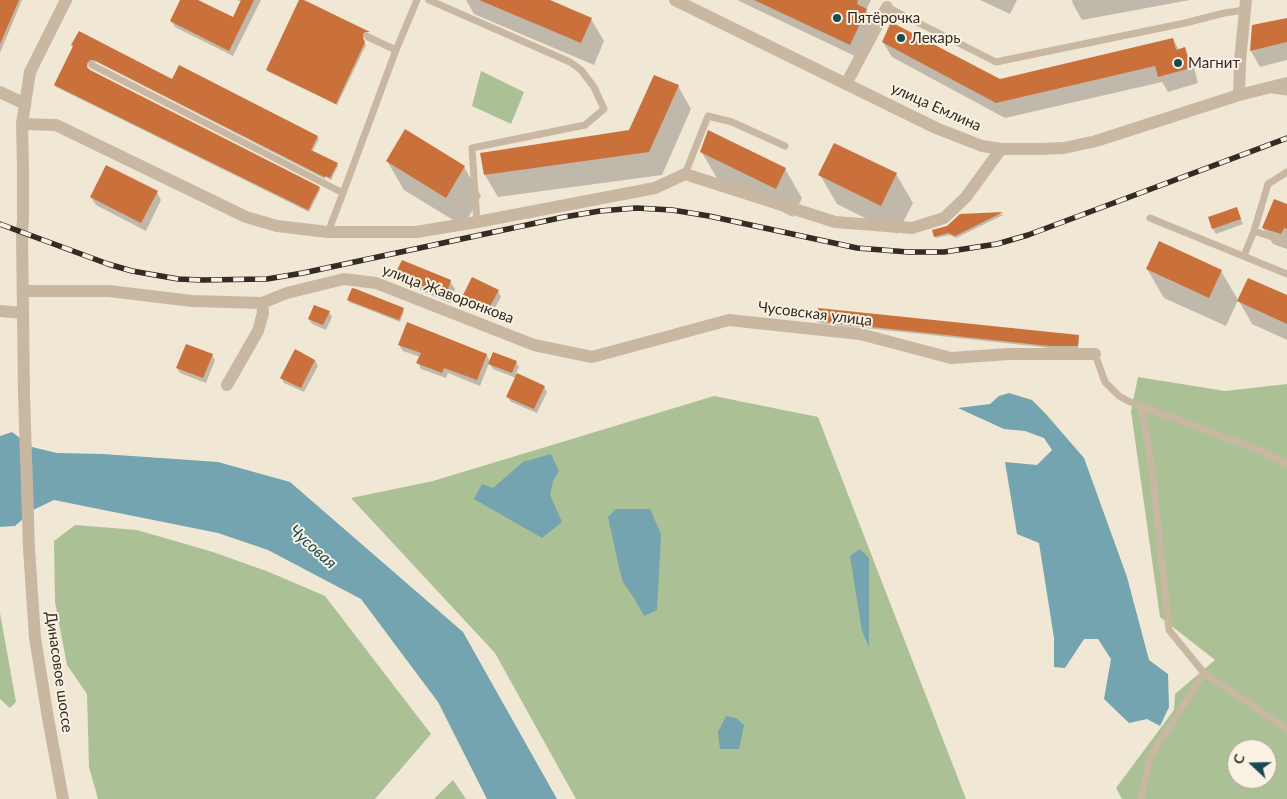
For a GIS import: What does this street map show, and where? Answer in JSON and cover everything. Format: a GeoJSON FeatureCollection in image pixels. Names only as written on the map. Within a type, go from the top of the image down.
{"type":"FeatureCollection","features":[{"type":"Feature","properties":{"kind":"street","name":"Динасовое шоссе"},"geometry":{"type":"LineString","coordinates":[[63,799],[35,638],[29,548],[24,395],[22,124],[30,72],[66,0]]}},
{"type":"Feature","properties":{"kind":"street","name":"улица Емлина"},"geometry":{"type":"LineString","coordinates":[[674,0],[936,128],[982,146],[1001,149],[1064,148],[1096,141],[1262,88],[1287,83]]}},
{"type":"Feature","properties":{"kind":"street"},"geometry":{"type":"LineString","coordinates":[[1239,95],[1240,61],[1246,5]]}},
{"type":"Feature","properties":{"kind":"street"},"geometry":{"type":"LineString","coordinates":[[846,84],[887,7]]}},
{"type":"Feature","properties":{"kind":"street"},"geometry":{"type":"LineString","coordinates":[[0,92],[25,104]]}},
{"type":"Feature","properties":{"kind":"street"},"geometry":{"type":"LineString","coordinates":[[22,124],[56,125],[246,217],[277,226],[328,232],[416,232],[655,188],[685,174],[835,222],[912,228],[944,218],[966,197],[1001,149]]}},
{"type":"Feature","properties":{"kind":"street","name":"улица Жаворонкова"},"geometry":{"type":"LineString","coordinates":[[23,291],[109,291],[192,302],[262,303],[287,293],[344,279],[376,283],[534,345],[592,357]]}},
{"type":"Feature","properties":{"kind":"street"},"geometry":{"type":"LineString","coordinates":[[227,385],[258,331],[263,313],[262,303]]}},
{"type":"Feature","properties":{"kind":"street"},"geometry":{"type":"LineString","coordinates":[[0,312],[23,313]]}},
{"type":"Feature","properties":{"kind":"street","name":"Чусовская улица"},"geometry":{"type":"LineString","coordinates":[[592,357],[729,320],[860,334],[952,358],[1009,354],[1095,354]]}},
{"type":"Feature","properties":{"kind":"lane"},"geometry":{"type":"LineString","coordinates":[[328,232],[396,50],[417,0]]}},
{"type":"Feature","properties":{"kind":"lane"},"geometry":{"type":"LineString","coordinates":[[429,0],[570,62],[581,70],[594,86],[604,108],[585,125],[472,148],[477,222]]}},
{"type":"Feature","properties":{"kind":"lane"},"geometry":{"type":"LineString","coordinates":[[887,7],[996,62],[1185,23],[1246,5]]}},
{"type":"Feature","properties":{"kind":"lane"},"geometry":{"type":"LineString","coordinates":[[368,36],[396,50]]}},
{"type":"Feature","properties":{"kind":"lane"},"geometry":{"type":"LineString","coordinates":[[92,65],[344,192]]}},
{"type":"Feature","properties":{"kind":"lane"},"geometry":{"type":"LineString","coordinates":[[1262,88],[1287,92]]}},
{"type":"Feature","properties":{"kind":"lane"},"geometry":{"type":"LineString","coordinates":[[685,174],[708,116],[732,122],[785,146]]}},
{"type":"Feature","properties":{"kind":"lane"},"geometry":{"type":"LineString","coordinates":[[1244,256],[1254,231],[1268,184],[1287,172]]}},
{"type":"Feature","properties":{"kind":"lane"},"geometry":{"type":"LineString","coordinates":[[1150,218],[1287,274]]}},
{"type":"Feature","properties":{"kind":"lane"},"geometry":{"type":"LineString","coordinates":[[1254,231],[1287,242]]}},
{"type":"Feature","properties":{"kind":"lane"},"geometry":{"type":"LineString","coordinates":[[1095,354],[1105,382],[1118,396],[1261,451],[1287,464]]}},
{"type":"Feature","properties":{"kind":"lane"},"geometry":{"type":"LineString","coordinates":[[1141,405],[1152,468],[1169,630],[1204,674],[1287,729]]}},
{"type":"Feature","properties":{"kind":"lane"},"geometry":{"type":"LineString","coordinates":[[1141,799],[1150,757],[1204,674]]}},
{"type":"Feature","properties":{"kind":"green space"},"geometry":{"type":"Polygon","coordinates":[[[481,71],[524,92],[511,124],[472,106],[481,71]]]}},
{"type":"Feature","properties":{"kind":"green space"},"geometry":{"type":"Polygon","coordinates":[[[1138,377],[1225,391],[1287,384],[1287,799],[1122,799],[1116,788],[1174,710],[1175,694],[1215,660],[1160,617],[1131,411],[1138,377]]]}},
{"type":"Feature","properties":{"kind":"green space"},"geometry":{"type":"Polygon","coordinates":[[[714,396],[818,417],[966,799],[576,799],[495,653],[351,498],[433,481],[714,396]]]}},
{"type":"Feature","properties":{"kind":"green space"},"geometry":{"type":"Polygon","coordinates":[[[75,525],[137,530],[213,552],[269,572],[325,596],[431,734],[375,799],[98,799],[89,767],[87,694],[67,665],[55,602],[54,541],[75,525]]]}},
{"type":"Feature","properties":{"kind":"green space"},"geometry":{"type":"Polygon","coordinates":[[[0,613],[16,702],[10,708],[0,699],[0,613]]]}},
{"type":"Feature","properties":{"kind":"green space"},"geometry":{"type":"Polygon","coordinates":[[[453,780],[466,799],[434,799],[453,780]]]}},
{"type":"Feature","properties":{"kind":"water"},"geometry":{"type":"Polygon","coordinates":[[[1009,393],[1032,400],[1084,458],[1127,577],[1149,660],[1168,674],[1169,707],[1160,726],[1147,719],[1129,723],[1104,699],[1111,659],[1098,639],[1084,639],[1065,668],[1054,667],[1054,638],[1039,543],[1017,534],[1005,462],[1037,465],[1052,450],[1044,438],[1025,431],[1004,429],[958,408],[990,404],[999,396],[1009,393]]]}},
{"type":"Feature","properties":{"kind":"water","name":"Чусовая"},"geometry":{"type":"Polygon","coordinates":[[[12,432],[32,447],[57,453],[103,454],[218,462],[290,482],[463,632],[557,799],[487,799],[438,702],[361,599],[268,550],[218,533],[54,500],[33,510],[15,526],[0,527],[0,436],[12,432]]]}},
{"type":"Feature","properties":{"kind":"water"},"geometry":{"type":"Polygon","coordinates":[[[551,454],[559,471],[553,481],[550,495],[562,522],[542,538],[474,499],[482,484],[493,488],[523,462],[551,454]]]}},
{"type":"Feature","properties":{"kind":"water"},"geometry":{"type":"Polygon","coordinates":[[[616,509],[650,509],[661,534],[657,610],[644,616],[623,582],[618,563],[608,517],[616,509]]]}},
{"type":"Feature","properties":{"kind":"water"},"geometry":{"type":"Polygon","coordinates":[[[860,549],[869,558],[869,647],[862,631],[850,556],[860,549]]]}},
{"type":"Feature","properties":{"kind":"water"},"geometry":{"type":"Polygon","coordinates":[[[726,716],[736,718],[744,725],[739,749],[720,749],[718,732],[726,716]]]}},
{"type":"Feature","properties":{"kind":"building"},"geometry":{"type":"Polygon","coordinates":[[[0,0],[19,0],[0,44],[0,0]]]}},
{"type":"Feature","properties":{"kind":"building"},"geometry":{"type":"Polygon","coordinates":[[[180,0],[198,0],[233,17],[241,0],[254,0],[229,51],[170,21],[180,0]]]}},
{"type":"Feature","properties":{"kind":"building"},"geometry":{"type":"Polygon","coordinates":[[[299,0],[304,0],[370,32],[363,34],[365,42],[336,104],[266,70],[299,0]]]}},
{"type":"Feature","properties":{"kind":"building"},"geometry":{"type":"Polygon","coordinates":[[[479,0],[550,0],[592,18],[581,43],[479,0]]]}},
{"type":"Feature","properties":{"kind":"building"},"geometry":{"type":"Polygon","coordinates":[[[754,0],[858,0],[857,4],[867,9],[850,45],[754,0]]]}},
{"type":"Feature","properties":{"kind":"building"},"geometry":{"type":"Polygon","coordinates":[[[1287,18],[1287,42],[1250,51],[1252,25],[1287,18]]]}},
{"type":"Feature","properties":{"kind":"building"},"geometry":{"type":"Polygon","coordinates":[[[891,22],[1000,79],[1173,38],[1176,50],[1185,47],[1191,68],[1158,77],[1155,66],[996,103],[882,42],[891,22]]]}},
{"type":"Feature","properties":{"kind":"building"},"geometry":{"type":"Polygon","coordinates":[[[79,31],[172,79],[179,65],[318,136],[311,150],[338,163],[330,178],[324,177],[94,60],[90,60],[87,63],[87,67],[90,70],[320,187],[308,210],[54,85],[79,31]]]}},
{"type":"Feature","properties":{"kind":"building"},"geometry":{"type":"Polygon","coordinates":[[[654,75],[679,85],[649,152],[484,175],[480,153],[629,130],[654,75]]]}},
{"type":"Feature","properties":{"kind":"building"},"geometry":{"type":"Polygon","coordinates":[[[405,129],[465,166],[446,198],[386,161],[405,129]]]}},
{"type":"Feature","properties":{"kind":"building"},"geometry":{"type":"Polygon","coordinates":[[[708,130],[786,168],[776,189],[700,152],[708,130]]]}},
{"type":"Feature","properties":{"kind":"building"},"geometry":{"type":"Polygon","coordinates":[[[834,143],[897,173],[881,206],[818,175],[834,143]]]}},
{"type":"Feature","properties":{"kind":"building"},"geometry":{"type":"Polygon","coordinates":[[[106,165],[158,191],[141,223],[90,197],[106,165]]]}},
{"type":"Feature","properties":{"kind":"building"},"geometry":{"type":"Polygon","coordinates":[[[1274,199],[1287,204],[1287,229],[1284,228],[1281,234],[1262,228],[1274,199]]]}},
{"type":"Feature","properties":{"kind":"building"},"geometry":{"type":"Polygon","coordinates":[[[1237,207],[1241,219],[1212,229],[1208,217],[1237,207]]]}},
{"type":"Feature","properties":{"kind":"building"},"geometry":{"type":"Polygon","coordinates":[[[1003,212],[955,236],[948,233],[934,237],[932,230],[947,226],[960,214],[1003,212]]]}},
{"type":"Feature","properties":{"kind":"building"},"geometry":{"type":"Polygon","coordinates":[[[1159,241],[1222,270],[1209,298],[1146,269],[1159,241]]]}},
{"type":"Feature","properties":{"kind":"building"},"geometry":{"type":"Polygon","coordinates":[[[402,260],[451,280],[446,296],[395,274],[402,260]]]}},
{"type":"Feature","properties":{"kind":"building"},"geometry":{"type":"Polygon","coordinates":[[[472,277],[499,290],[489,308],[463,295],[472,277]]]}},
{"type":"Feature","properties":{"kind":"building"},"geometry":{"type":"Polygon","coordinates":[[[1248,278],[1287,295],[1287,324],[1237,301],[1248,278]]]}},
{"type":"Feature","properties":{"kind":"building"},"geometry":{"type":"Polygon","coordinates":[[[352,288],[404,308],[399,320],[347,300],[352,288]]]}},
{"type":"Feature","properties":{"kind":"building"},"geometry":{"type":"Polygon","coordinates":[[[314,305],[330,311],[323,325],[308,319],[314,305]]]}},
{"type":"Feature","properties":{"kind":"building"},"geometry":{"type":"Polygon","coordinates":[[[818,308],[1079,335],[1078,346],[1049,346],[816,321],[818,308]]]}},
{"type":"Feature","properties":{"kind":"building"},"geometry":{"type":"Polygon","coordinates":[[[407,322],[487,354],[477,380],[444,368],[442,373],[416,363],[421,353],[398,345],[407,322]]]}},
{"type":"Feature","properties":{"kind":"building"},"geometry":{"type":"Polygon","coordinates":[[[186,344],[213,354],[203,378],[176,368],[186,344]]]}},
{"type":"Feature","properties":{"kind":"building"},"geometry":{"type":"Polygon","coordinates":[[[295,349],[315,360],[301,388],[280,378],[295,349]]]}},
{"type":"Feature","properties":{"kind":"building"},"geometry":{"type":"Polygon","coordinates":[[[493,352],[517,361],[512,373],[488,364],[493,352]]]}},
{"type":"Feature","properties":{"kind":"building"},"geometry":{"type":"Polygon","coordinates":[[[517,373],[545,386],[534,409],[506,397],[517,373]]]}},
{"type":"Feature","properties":{"kind":"railway"},"geometry":{"type":"LineString","coordinates":[[0,224],[132,271],[178,279],[202,280],[267,279],[564,217],[636,208],[672,210],[709,216],[857,248],[908,252],[944,252],[997,244],[1028,235],[1287,138]]}},
{"type":"Feature","properties":{"kind":"place","name":"Пятёрочка"},"geometry":{"type":"Point","coordinates":[837,18]}},
{"type":"Feature","properties":{"kind":"place","name":"Лекарь"},"geometry":{"type":"Point","coordinates":[901,38]}},
{"type":"Feature","properties":{"kind":"place","name":"Магнит"},"geometry":{"type":"Point","coordinates":[1178,63]}}]}
